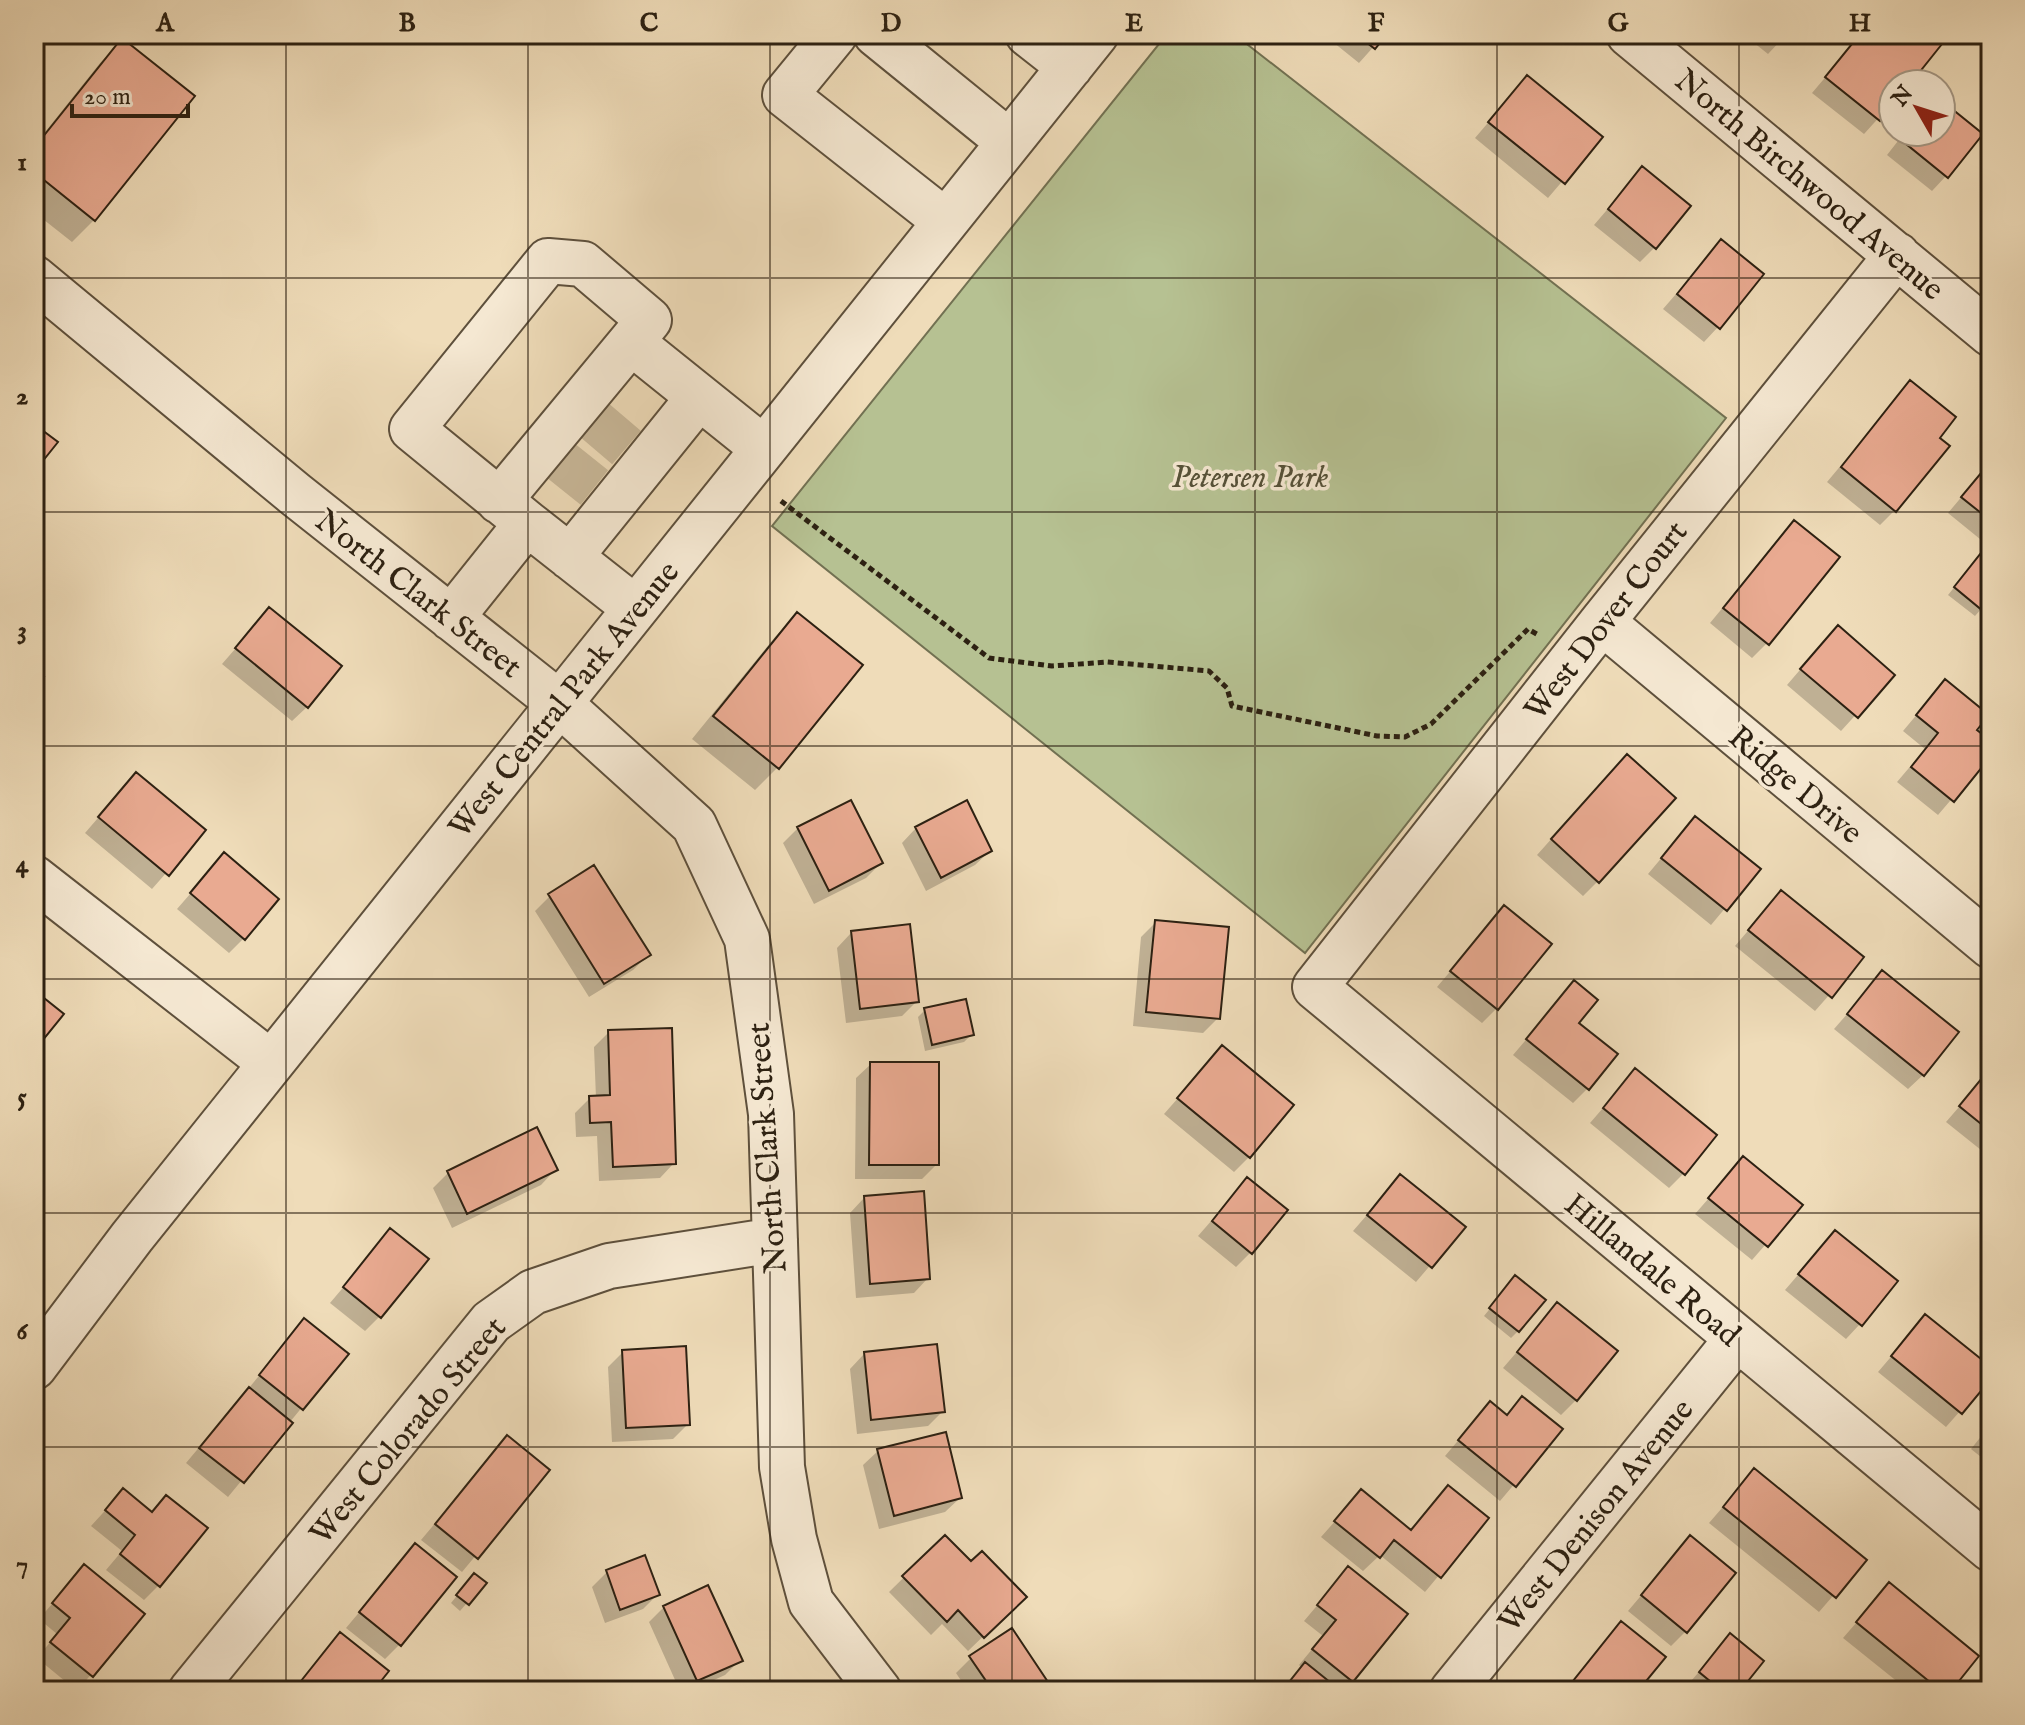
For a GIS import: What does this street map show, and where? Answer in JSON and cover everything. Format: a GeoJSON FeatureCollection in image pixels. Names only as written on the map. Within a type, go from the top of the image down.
{"type":"FeatureCollection","features":[{"type":"Feature","properties":{"kind":"street"},"geometry":{"type":"LineString","coordinates":[[835,34],[785,95],[945,221]]}},
{"type":"Feature","properties":{"kind":"street"},"geometry":{"type":"LineString","coordinates":[[876,34],[1009,142]]}},
{"type":"Feature","properties":{"kind":"street"},"geometry":{"type":"LineString","coordinates":[[1028,34],[1083,50]]}},
{"type":"Feature","properties":{"kind":"street","name":"North Birchwood Avenue"},"geometry":{"type":"LineString","coordinates":[[1629,34],[1991,334]]}},
{"type":"Feature","properties":{"kind":"street","name":"West Central Park Avenue"},"geometry":{"type":"LineString","coordinates":[[34,1367],[132,1237],[1083,50]]}},
{"type":"Feature","properties":{"kind":"street","name":"West Dover Court"},"geometry":{"type":"LineString","coordinates":[[1315,987],[1602,622],[1897,255]]}},
{"type":"Feature","properties":{"kind":"street"},"geometry":{"type":"LineString","coordinates":[[451,618],[513,512],[649,320],[583,264],[548,261],[412,429],[513,512],[635,608]]}},
{"type":"Feature","properties":{"kind":"street","name":"North Clark Street"},"geometry":{"type":"LineString","coordinates":[[34,278],[295,494],[559,703],[694,825],[747,939],[771,1114],[782,1467],[794,1539],[811,1602],[870,1688]]}},
{"type":"Feature","properties":{"kind":"street"},"geometry":{"type":"LineString","coordinates":[[631,342],[763,448]]}},
{"type":"Feature","properties":{"kind":"street"},"geometry":{"type":"LineString","coordinates":[[570,557],[604,495],[636,455],[699,397]]}},
{"type":"Feature","properties":{"kind":"street","name":"Ridge Drive"},"geometry":{"type":"LineString","coordinates":[[1602,622],[1991,946]]}},
{"type":"Feature","properties":{"kind":"street"},"geometry":{"type":"LineString","coordinates":[[34,878],[271,1063]]}},
{"type":"Feature","properties":{"kind":"street","name":"Hillandale Road"},"geometry":{"type":"LineString","coordinates":[[1315,987],[1991,1549]]}},
{"type":"Feature","properties":{"kind":"street","name":"West Colorado Street"},"geometry":{"type":"LineString","coordinates":[[191,1691],[491,1322],[533,1292],[609,1266],[775,1240]]}},
{"type":"Feature","properties":{"kind":"street","name":"West Denison Avenue"},"geometry":{"type":"LineString","coordinates":[[1452,1691],[1737,1339]]}},
{"type":"Feature","properties":{"kind":"path"},"geometry":{"type":"LineString","coordinates":[[781,501],[989,658],[1052,666],[1107,662],[1209,671],[1227,688],[1232,706],[1377,736],[1405,737],[1431,724],[1528,629],[1575,656]]}},
{"type":"Feature","properties":{"kind":"green space","name":"Petersen Park"},"geometry":{"type":"Polygon","coordinates":[[[1167,34],[1234,34],[1726,418],[1305,953],[772,526],[1167,34]]]}},
{"type":"Feature","properties":{"kind":"building"},"geometry":{"type":"Polygon","coordinates":[[[1356,34],[1387,34],[1375,49],[1356,34]]]}},
{"type":"Feature","properties":{"kind":"building"},"geometry":{"type":"Polygon","coordinates":[[[1860,34],[1874,34],[1880,39],[1884,34],[1930,34],[1942,44],[1923,68],[1877,68],[1877,119],[1825,77],[1860,34]]]}},
{"type":"Feature","properties":{"kind":"building"},"geometry":{"type":"Polygon","coordinates":[[[122,38],[195,96],[95,221],[34,172],[34,148],[122,38]]]}},
{"type":"Feature","properties":{"kind":"building"},"geometry":{"type":"Polygon","coordinates":[[[1527,75],[1603,137],[1565,184],[1488,122],[1527,75]]]}},
{"type":"Feature","properties":{"kind":"building"},"geometry":{"type":"Polygon","coordinates":[[[1957,113],[1983,134],[1948,178],[1911,148],[1957,148],[1957,113]]]}},
{"type":"Feature","properties":{"kind":"building"},"geometry":{"type":"Polygon","coordinates":[[[1642,166],[1691,206],[1656,249],[1608,209],[1642,166]]]}},
{"type":"Feature","properties":{"kind":"building"},"geometry":{"type":"Polygon","coordinates":[[[1721,239],[1764,274],[1720,329],[1677,294],[1721,239]]]}},
{"type":"Feature","properties":{"kind":"building"},"geometry":{"type":"Polygon","coordinates":[[[1910,380],[1956,417],[1940,438],[1950,446],[1896,512],[1841,467],[1910,380]]]}},
{"type":"Feature","properties":{"kind":"building"},"geometry":{"type":"Polygon","coordinates":[[[34,424],[58,442],[34,472],[34,424]]]}},
{"type":"Feature","properties":{"kind":"building"},"geometry":{"type":"Polygon","coordinates":[[[1991,461],[1991,521],[1961,497],[1991,461]]]}},
{"type":"Feature","properties":{"kind":"building"},"geometry":{"type":"Polygon","coordinates":[[[1794,520],[1840,557],[1769,645],[1723,608],[1794,520]]]}},
{"type":"Feature","properties":{"kind":"building"},"geometry":{"type":"Polygon","coordinates":[[[1981,553],[1991,561],[1991,602],[1983,611],[1954,587],[1981,553]]]}},
{"type":"Feature","properties":{"kind":"building"},"geometry":{"type":"Polygon","coordinates":[[[269,607],[342,666],[308,708],[235,648],[269,607]]]}},
{"type":"Feature","properties":{"kind":"building"},"geometry":{"type":"Polygon","coordinates":[[[797,612],[863,665],[779,769],[713,716],[797,612]]]}},
{"type":"Feature","properties":{"kind":"building"},"geometry":{"type":"Polygon","coordinates":[[[1838,625],[1895,675],[1858,718],[1800,669],[1838,625]]]}},
{"type":"Feature","properties":{"kind":"building"},"geometry":{"type":"Polygon","coordinates":[[[34,669],[44,677],[34,690],[34,669]]]}},
{"type":"Feature","properties":{"kind":"building"},"geometry":{"type":"Polygon","coordinates":[[[1945,679],[1989,715],[1977,730],[1991,741],[1991,756],[1954,802],[1911,767],[1938,733],[1916,715],[1945,679]]]}},
{"type":"Feature","properties":{"kind":"building"},"geometry":{"type":"Polygon","coordinates":[[[1627,754],[1676,798],[1599,883],[1551,839],[1627,754]]]}},
{"type":"Feature","properties":{"kind":"building"},"geometry":{"type":"Polygon","coordinates":[[[136,772],[206,830],[169,876],[98,817],[136,772]]]}},
{"type":"Feature","properties":{"kind":"building"},"geometry":{"type":"Polygon","coordinates":[[[851,800],[883,863],[829,891],[797,827],[851,800]]]}},
{"type":"Feature","properties":{"kind":"building"},"geometry":{"type":"Polygon","coordinates":[[[967,800],[992,851],[941,878],[915,827],[967,800]]]}},
{"type":"Feature","properties":{"kind":"building"},"geometry":{"type":"Polygon","coordinates":[[[1695,816],[1761,869],[1727,911],[1661,858],[1695,816]]]}},
{"type":"Feature","properties":{"kind":"building"},"geometry":{"type":"Polygon","coordinates":[[[224,852],[279,899],[245,940],[190,893],[224,852]]]}},
{"type":"Feature","properties":{"kind":"building"},"geometry":{"type":"Polygon","coordinates":[[[594,865],[651,955],[604,984],[548,894],[594,865]]]}},
{"type":"Feature","properties":{"kind":"building"},"geometry":{"type":"Polygon","coordinates":[[[1781,890],[1864,957],[1832,998],[1748,930],[1781,890]]]}},
{"type":"Feature","properties":{"kind":"building"},"geometry":{"type":"Polygon","coordinates":[[[1504,905],[1552,944],[1498,1010],[1450,971],[1504,905]]]}},
{"type":"Feature","properties":{"kind":"building"},"geometry":{"type":"Polygon","coordinates":[[[1155,920],[1229,927],[1220,1019],[1146,1012],[1155,920]]]}},
{"type":"Feature","properties":{"kind":"building"},"geometry":{"type":"Polygon","coordinates":[[[910,924],[919,1002],[860,1009],[851,931],[910,924]]]}},
{"type":"Feature","properties":{"kind":"building"},"geometry":{"type":"Polygon","coordinates":[[[1882,970],[1959,1032],[1924,1076],[1847,1014],[1882,970]]]}},
{"type":"Feature","properties":{"kind":"building"},"geometry":{"type":"Polygon","coordinates":[[[1574,980],[1598,1000],[1579,1023],[1618,1054],[1589,1090],[1526,1039],[1574,980]]]}},
{"type":"Feature","properties":{"kind":"building"},"geometry":{"type":"Polygon","coordinates":[[[34,990],[64,1014],[34,1051],[34,990]]]}},
{"type":"Feature","properties":{"kind":"building"},"geometry":{"type":"Polygon","coordinates":[[[966,999],[974,1035],[932,1045],[924,1008],[966,999]]]}},
{"type":"Feature","properties":{"kind":"building"},"geometry":{"type":"Polygon","coordinates":[[[672,1028],[676,1164],[613,1167],[611,1122],[590,1123],[589,1096],[610,1095],[608,1030],[672,1028]]]}},
{"type":"Feature","properties":{"kind":"building"},"geometry":{"type":"Polygon","coordinates":[[[1222,1045],[1294,1105],[1250,1158],[1177,1098],[1222,1045]]]}},
{"type":"Feature","properties":{"kind":"building"},"geometry":{"type":"Polygon","coordinates":[[[870,1062],[939,1062],[939,1165],[869,1165],[870,1062]]]}},
{"type":"Feature","properties":{"kind":"building"},"geometry":{"type":"Polygon","coordinates":[[[1991,1067],[1991,1132],[1959,1106],[1991,1067]]]}},
{"type":"Feature","properties":{"kind":"building"},"geometry":{"type":"Polygon","coordinates":[[[1635,1068],[1717,1135],[1685,1175],[1603,1108],[1635,1068]]]}},
{"type":"Feature","properties":{"kind":"building"},"geometry":{"type":"Polygon","coordinates":[[[537,1127],[558,1170],[467,1214],[447,1171],[537,1127]]]}},
{"type":"Feature","properties":{"kind":"building"},"geometry":{"type":"Polygon","coordinates":[[[1743,1156],[1803,1205],[1768,1247],[1708,1198],[1743,1156]]]}},
{"type":"Feature","properties":{"kind":"building"},"geometry":{"type":"Polygon","coordinates":[[[1400,1174],[1466,1227],[1432,1268],[1367,1215],[1400,1174]]]}},
{"type":"Feature","properties":{"kind":"building"},"geometry":{"type":"Polygon","coordinates":[[[1247,1177],[1288,1210],[1252,1254],[1212,1221],[1247,1177]]]}},
{"type":"Feature","properties":{"kind":"building"},"geometry":{"type":"Polygon","coordinates":[[[924,1191],[930,1279],[870,1284],[864,1196],[924,1191]]]}},
{"type":"Feature","properties":{"kind":"building"},"geometry":{"type":"Polygon","coordinates":[[[390,1228],[429,1259],[381,1318],[343,1287],[390,1228]]]}},
{"type":"Feature","properties":{"kind":"building"},"geometry":{"type":"Polygon","coordinates":[[[1835,1230],[1898,1281],[1862,1326],[1798,1274],[1835,1230]]]}},
{"type":"Feature","properties":{"kind":"building"},"geometry":{"type":"Polygon","coordinates":[[[1515,1275],[1546,1300],[1519,1332],[1489,1308],[1515,1275]]]}},
{"type":"Feature","properties":{"kind":"building"},"geometry":{"type":"Polygon","coordinates":[[[1557,1302],[1618,1351],[1577,1401],[1517,1352],[1557,1302]]]}},
{"type":"Feature","properties":{"kind":"building"},"geometry":{"type":"Polygon","coordinates":[[[1925,1314],[1991,1367],[1991,1379],[1962,1414],[1891,1356],[1925,1314]]]}},
{"type":"Feature","properties":{"kind":"building"},"geometry":{"type":"Polygon","coordinates":[[[304,1318],[349,1354],[303,1410],[259,1375],[304,1318]]]}},
{"type":"Feature","properties":{"kind":"building"},"geometry":{"type":"Polygon","coordinates":[[[937,1344],[945,1412],[871,1420],[864,1352],[937,1344]]]}},
{"type":"Feature","properties":{"kind":"building"},"geometry":{"type":"Polygon","coordinates":[[[686,1346],[690,1425],[626,1428],[622,1350],[686,1346]]]}},
{"type":"Feature","properties":{"kind":"building"},"geometry":{"type":"Polygon","coordinates":[[[249,1387],[293,1423],[244,1483],[199,1448],[249,1387]]]}},
{"type":"Feature","properties":{"kind":"building"},"geometry":{"type":"Polygon","coordinates":[[[1522,1396],[1563,1429],[1516,1487],[1458,1440],[1490,1401],[1507,1415],[1522,1396]]]}},
{"type":"Feature","properties":{"kind":"building"},"geometry":{"type":"Polygon","coordinates":[[[946,1432],[962,1498],[894,1516],[877,1449],[946,1432]]]}},
{"type":"Feature","properties":{"kind":"building"},"geometry":{"type":"Polygon","coordinates":[[[507,1435],[550,1470],[478,1559],[435,1524],[507,1435]]]}},
{"type":"Feature","properties":{"kind":"building"},"geometry":{"type":"Polygon","coordinates":[[[1754,1468],[1867,1560],[1836,1598],[1723,1507],[1754,1468]]]}},
{"type":"Feature","properties":{"kind":"building"},"geometry":{"type":"Polygon","coordinates":[[[1448,1485],[1489,1518],[1441,1578],[1394,1540],[1380,1558],[1334,1521],[1361,1489],[1411,1530],[1448,1485]]]}},
{"type":"Feature","properties":{"kind":"building"},"geometry":{"type":"Polygon","coordinates":[[[123,1488],[152,1512],[166,1495],[208,1528],[160,1587],[120,1554],[135,1535],[105,1510],[123,1488]]]}},
{"type":"Feature","properties":{"kind":"building"},"geometry":{"type":"Polygon","coordinates":[[[945,1535],[971,1561],[982,1551],[1027,1597],[984,1638],[958,1610],[947,1622],[902,1576],[945,1535]]]}},
{"type":"Feature","properties":{"kind":"building"},"geometry":{"type":"Polygon","coordinates":[[[1690,1535],[1736,1573],[1687,1633],[1641,1595],[1690,1535]]]}},
{"type":"Feature","properties":{"kind":"building"},"geometry":{"type":"Polygon","coordinates":[[[415,1543],[457,1577],[401,1646],[359,1612],[415,1543]]]}},
{"type":"Feature","properties":{"kind":"building"},"geometry":{"type":"Polygon","coordinates":[[[645,1555],[660,1595],[620,1610],[606,1570],[645,1555]]]}},
{"type":"Feature","properties":{"kind":"building"},"geometry":{"type":"Polygon","coordinates":[[[84,1564],[145,1614],[93,1677],[50,1642],[70,1618],[52,1603],[84,1564]]]}},
{"type":"Feature","properties":{"kind":"building"},"geometry":{"type":"Polygon","coordinates":[[[1348,1566],[1408,1614],[1353,1682],[1312,1649],[1336,1620],[1317,1605],[1348,1566]]]}},
{"type":"Feature","properties":{"kind":"building"},"geometry":{"type":"Polygon","coordinates":[[[474,1573],[487,1583],[469,1605],[456,1595],[474,1573]]]}},
{"type":"Feature","properties":{"kind":"building"},"geometry":{"type":"Polygon","coordinates":[[[1889,1582],[1979,1656],[1951,1691],[1941,1691],[1856,1622],[1889,1582]]]}},
{"type":"Feature","properties":{"kind":"building"},"geometry":{"type":"Polygon","coordinates":[[[708,1585],[743,1661],[697,1681],[663,1606],[708,1585]]]}},
{"type":"Feature","properties":{"kind":"building"},"geometry":{"type":"Polygon","coordinates":[[[1621,1621],[1666,1657],[1638,1691],[1565,1691],[1621,1621]]]}},
{"type":"Feature","properties":{"kind":"building"},"geometry":{"type":"Polygon","coordinates":[[[1012,1628],[1054,1691],[993,1691],[969,1656],[1012,1628]]]}},
{"type":"Feature","properties":{"kind":"building"},"geometry":{"type":"Polygon","coordinates":[[[340,1632],[389,1671],[373,1691],[303,1691],[297,1686],[340,1632]]]}},
{"type":"Feature","properties":{"kind":"building"},"geometry":{"type":"Polygon","coordinates":[[[1730,1633],[1764,1661],[1740,1691],[1722,1691],[1699,1672],[1730,1633]]]}},
{"type":"Feature","properties":{"kind":"building"},"geometry":{"type":"Polygon","coordinates":[[[1305,1662],[1341,1691],[1282,1691],[1305,1662]]]}},
{"type":"Feature","properties":{"kind":"tunnel"},"geometry":{"type":"LineString","coordinates":[[593,419],[627,448]]}},
{"type":"Feature","properties":{"kind":"tunnel"},"geometry":{"type":"LineString","coordinates":[[560,460],[595,488]]}}]}
